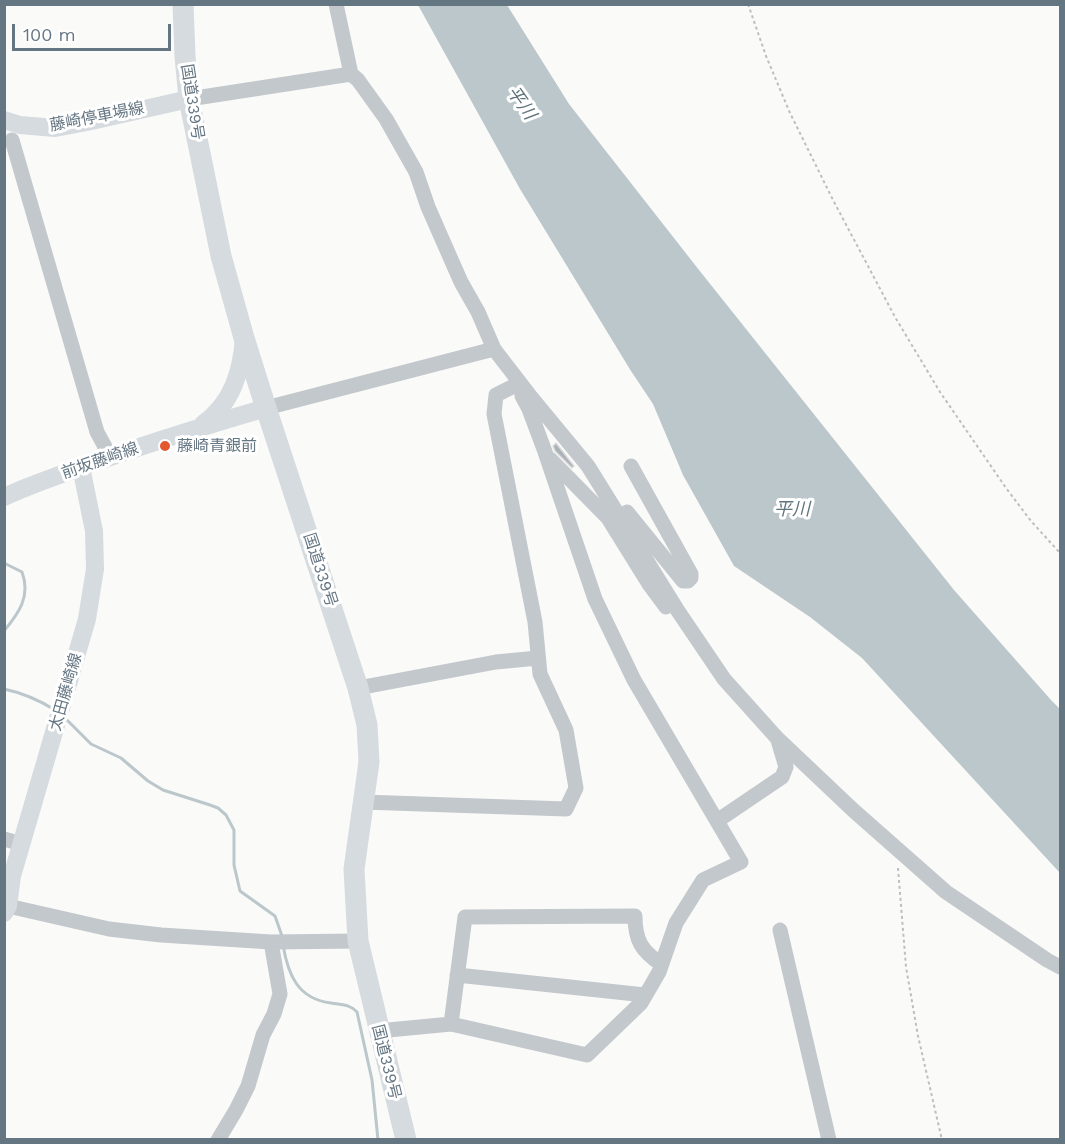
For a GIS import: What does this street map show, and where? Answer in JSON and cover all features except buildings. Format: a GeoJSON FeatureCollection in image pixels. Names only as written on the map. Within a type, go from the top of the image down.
{"type":"FeatureCollection","features":[{"type":"Feature","properties":{"kind":"highway","name":"国道339号"},"geometry":{"type":"LineString","coordinates":[[183,4],[189,99],[221,256],[244,338],[358,688],[367,724],[369,762],[354,869],[358,941],[406,1140]]}},
{"type":"Feature","properties":{"kind":"main road","name":"藤崎停車場線"},"geometry":{"type":"LineString","coordinates":[[4,120],[20,125],[55,128],[189,99]]}},
{"type":"Feature","properties":{"kind":"main road"},"geometry":{"type":"LineString","coordinates":[[199,427],[220,410],[230,395],[242,360],[244,338]]}},
{"type":"Feature","properties":{"kind":"main road","name":"前坂藤崎線"},"geometry":{"type":"LineString","coordinates":[[4,497],[27,486],[110,456],[266,408]]}},
{"type":"Feature","properties":{"kind":"main road","name":"太田藤崎線"},"geometry":{"type":"LineString","coordinates":[[6,910],[12,876],[13,842],[87,619],[95,569],[94,531],[81,467]]}},
{"type":"Feature","properties":{"kind":"street"},"geometry":{"type":"LineString","coordinates":[[336,4],[351,74],[358,80],[386,119],[416,172],[428,207],[461,282],[478,312],[494,349],[517,382],[683,580],[688,581],[691,574],[631,466]]}},
{"type":"Feature","properties":{"kind":"street"},"geometry":{"type":"LineString","coordinates":[[189,99],[351,74]]}},
{"type":"Feature","properties":{"kind":"street"},"geometry":{"type":"LineString","coordinates":[[41,128],[8,141],[97,432],[110,456]]}},
{"type":"Feature","properties":{"kind":"street"},"geometry":{"type":"LineString","coordinates":[[266,408],[494,349]]}},
{"type":"Feature","properties":{"kind":"street"},"geometry":{"type":"LineString","coordinates":[[378,1031],[451,1024],[587,1055],[641,1003],[659,972],[676,923],[703,880],[741,862],[634,680],[595,599],[547,456],[517,382]]}},
{"type":"Feature","properties":{"kind":"street"},"geometry":{"type":"LineString","coordinates":[[363,802],[566,808],[576,788],[566,730],[540,674],[535,622],[494,414],[496,395],[517,382]]}},
{"type":"Feature","properties":{"kind":"street"},"geometry":{"type":"LineString","coordinates":[[547,456],[608,518],[654,592],[672,615],[685,621]]}},
{"type":"Feature","properties":{"kind":"street"},"geometry":{"type":"LineString","coordinates":[[588,466],[724,679],[777,738],[853,810],[946,892],[1060,967]]}},
{"type":"Feature","properties":{"kind":"street"},"geometry":{"type":"LineString","coordinates":[[358,688],[496,662],[538,658]]}},
{"type":"Feature","properties":{"kind":"street"},"geometry":{"type":"LineString","coordinates":[[717,821],[782,777],[786,766],[777,738]]}},
{"type":"Feature","properties":{"kind":"street"},"geometry":{"type":"LineString","coordinates":[[6,910],[109,929],[216,939],[271,942],[358,941]]}},
{"type":"Feature","properties":{"kind":"street"},"geometry":{"type":"LineString","coordinates":[[451,1024],[465,917],[635,916],[635,931],[646,954],[661,964]]}},
{"type":"Feature","properties":{"kind":"street"},"geometry":{"type":"LineString","coordinates":[[780,930],[829,1140]]}},
{"type":"Feature","properties":{"kind":"street"},"geometry":{"type":"LineString","coordinates":[[218,1140],[248,1086],[263,1035],[274,1014],[280,994],[271,942]]}},
{"type":"Feature","properties":{"kind":"street"},"geometry":{"type":"LineString","coordinates":[[457,975],[645,995]]}},
{"type":"Feature","properties":{"kind":"path"},"geometry":{"type":"LineString","coordinates":[[748,4],[766,56],[790,113],[895,318],[940,392],[1006,488],[1031,521],[1060,553]]}},
{"type":"Feature","properties":{"kind":"path"},"geometry":{"type":"LineString","coordinates":[[896,863],[906,967],[918,1036],[942,1140]]}},
{"type":"Feature","properties":{"kind":"water","name":"平川"},"geometry":{"type":"Polygon","coordinates":[[[418,5],[507,5],[569,104],[699,270],[954,590],[1060,709],[1060,873],[862,658],[810,617],[734,566],[683,475],[653,404],[520,189],[418,5]]]}},
{"type":"Feature","properties":{"kind":"waterway"},"geometry":{"type":"LineString","coordinates":[[4,563],[22,572],[25,589],[19,611],[4,631]]}},
{"type":"Feature","properties":{"kind":"waterway"},"geometry":{"type":"LineString","coordinates":[[4,689],[31,697],[55,710]]}},
{"type":"Feature","properties":{"kind":"waterway"},"geometry":{"type":"LineString","coordinates":[[65,718],[91,744],[121,758],[148,781],[163,790],[218,808],[226,815],[234,830],[234,865],[240,891],[275,916],[282,936]]}},
{"type":"Feature","properties":{"kind":"waterway"},"geometry":{"type":"LineString","coordinates":[[283,945],[288,966],[296,984],[303,991],[320,1001],[348,1006],[357,1012],[372,1080],[378,1140]]}},
{"type":"Feature","properties":{"kind":"place","name":"藤崎青銀前"},"geometry":{"type":"Point","coordinates":[165,446]}}]}
